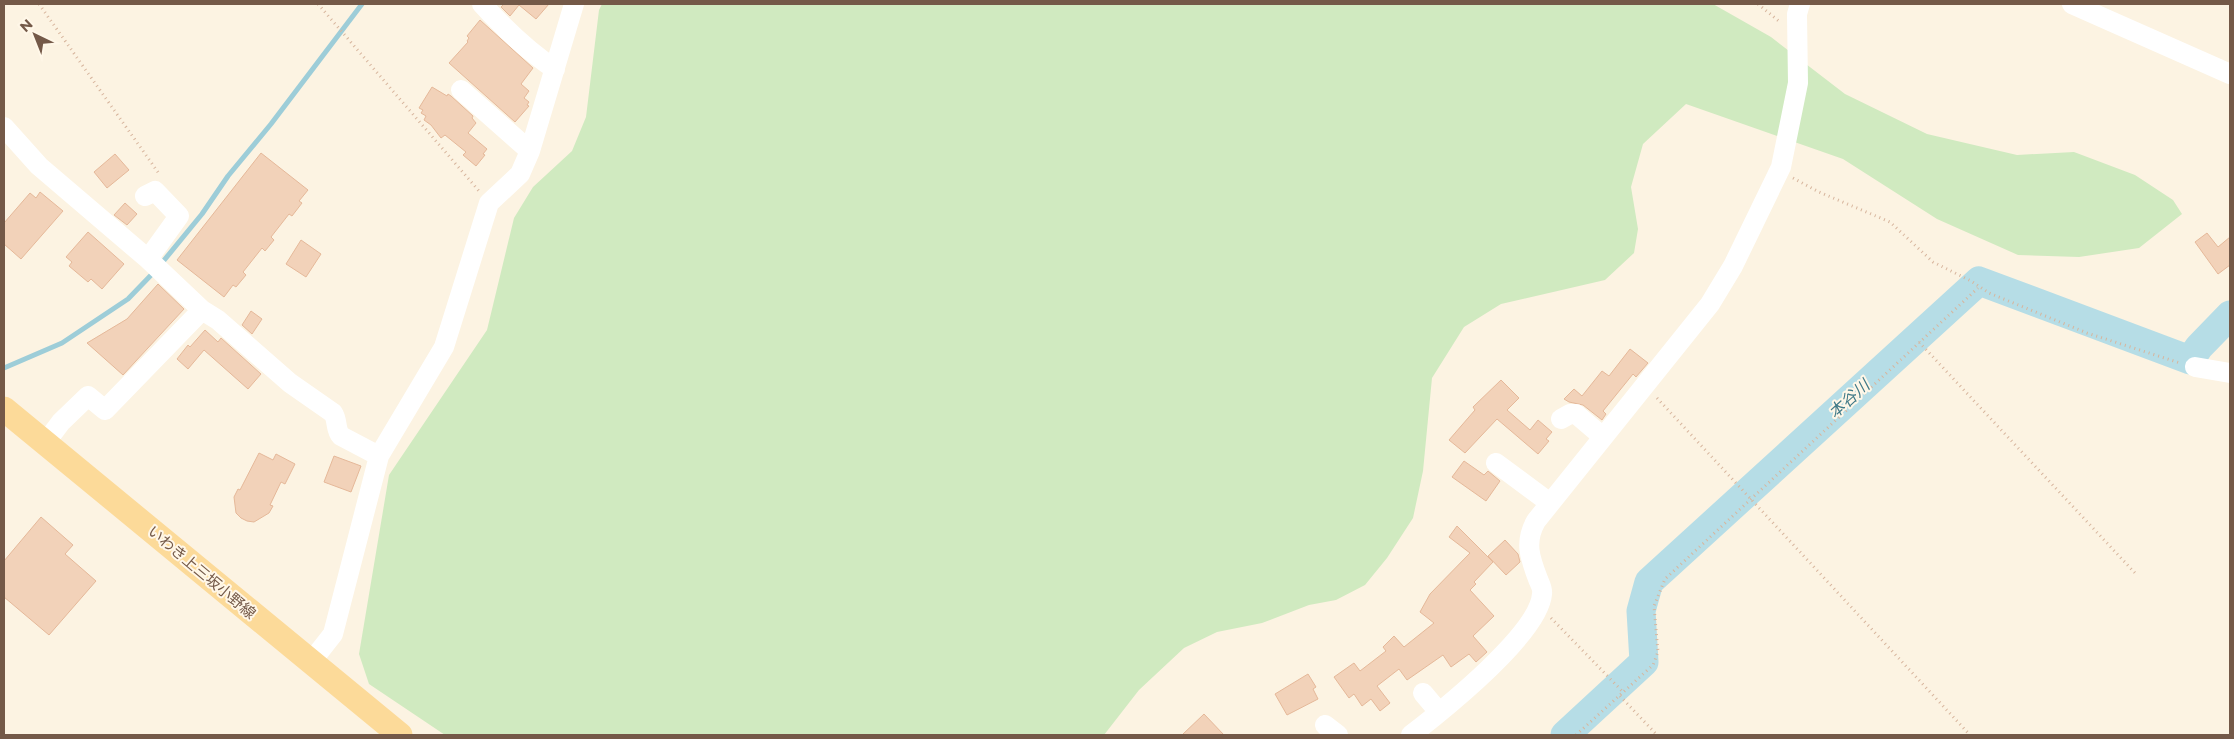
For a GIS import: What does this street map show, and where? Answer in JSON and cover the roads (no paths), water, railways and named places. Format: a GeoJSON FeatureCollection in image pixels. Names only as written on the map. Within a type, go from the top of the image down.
{"type":"FeatureCollection","features":[{"type":"Feature","properties":{"kind":"main road","name":"いわき上三坂小野線"},"geometry":{"type":"LineString","coordinates":[[4,409],[400,735]]}},
{"type":"Feature","properties":{"kind":"street"},"geometry":{"type":"LineString","coordinates":[[482,4],[500,24],[540,60],[555,69]]}},
{"type":"Feature","properties":{"kind":"street"},"geometry":{"type":"LineString","coordinates":[[311,662],[333,634],[379,456],[444,347],[489,202],[520,174],[530,151],[574,4]]}},
{"type":"Feature","properties":{"kind":"street"},"geometry":{"type":"LineString","coordinates":[[1411,735],[1485,673],[1507,650],[1540,606],[1543,591],[1529,555],[1530,531],[1550,503],[1723,286],[1780,170],[1798,83],[1797,14],[1800,4]]}},
{"type":"Feature","properties":{"kind":"street"},"geometry":{"type":"LineString","coordinates":[[2072,4],[2230,74]]}},
{"type":"Feature","properties":{"kind":"street"},"geometry":{"type":"LineString","coordinates":[[461,90],[530,151]]}},
{"type":"Feature","properties":{"kind":"street"},"geometry":{"type":"LineString","coordinates":[[4,127],[38,166],[148,259],[202,310],[218,320],[290,383],[333,413],[337,432],[341,436],[379,456]]}},
{"type":"Feature","properties":{"kind":"street"},"geometry":{"type":"LineString","coordinates":[[145,196],[155,191],[179,216],[148,259]]}},
{"type":"Feature","properties":{"kind":"street"},"geometry":{"type":"LineString","coordinates":[[46,442],[61,422],[88,396],[105,410],[202,310]]}},
{"type":"Feature","properties":{"kind":"street"},"geometry":{"type":"LineString","coordinates":[[2195,368],[2230,373]]}},
{"type":"Feature","properties":{"kind":"street"},"geometry":{"type":"LineString","coordinates":[[1561,419],[1570,414],[1576,414],[1603,437]]}},
{"type":"Feature","properties":{"kind":"street"},"geometry":{"type":"LineString","coordinates":[[1496,463],[1550,503]]}},
{"type":"Feature","properties":{"kind":"street"},"geometry":{"type":"LineString","coordinates":[[1423,693],[1439,712]]}},
{"type":"Feature","properties":{"kind":"waterway"},"geometry":{"type":"LineString","coordinates":[[161,264],[202,214],[228,176],[271,124],[362,4]]}},
{"type":"Feature","properties":{"kind":"waterway"},"geometry":{"type":"LineString","coordinates":[[4,368],[62,343],[128,299],[155,271]]}},
{"type":"Feature","properties":{"kind":"waterway","name":"本谷川"},"geometry":{"type":"LineString","coordinates":[[1565,735],[1644,662],[1641,611],[1649,582],[1979,281],[2190,360],[2199,347],[2230,315]]}}]}
